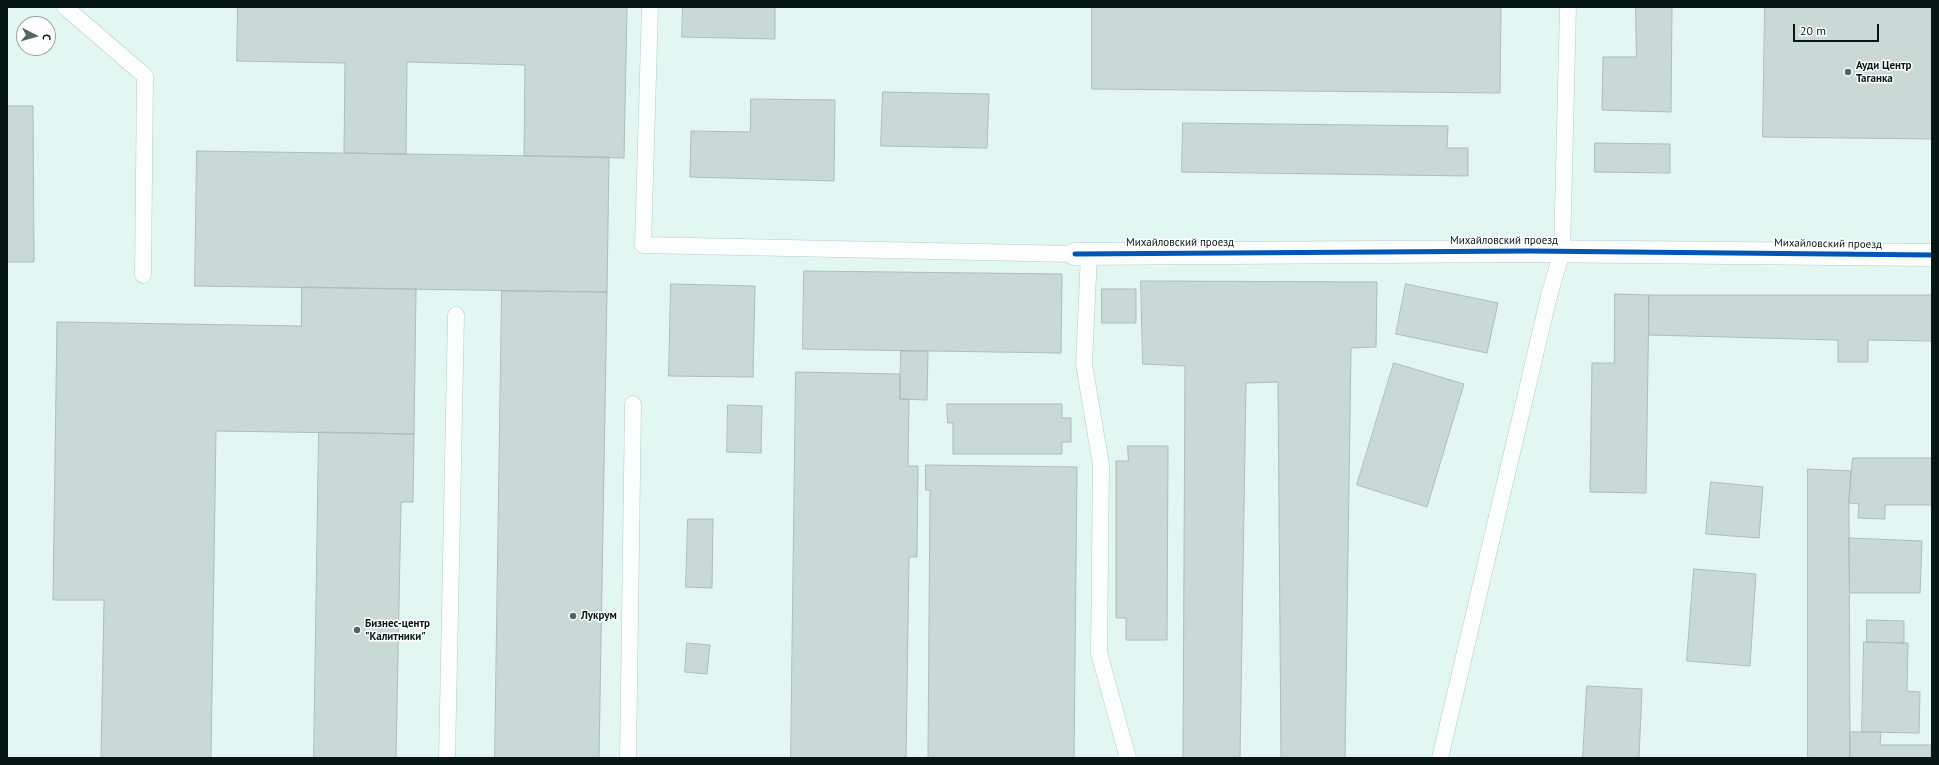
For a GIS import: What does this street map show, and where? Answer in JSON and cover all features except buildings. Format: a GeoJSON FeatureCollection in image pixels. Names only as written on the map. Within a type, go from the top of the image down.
{"type":"FeatureCollection","features":[{"type":"Feature","properties":{"kind":"street","name":"Михайловский проезд"},"geometry":{"type":"LineString","coordinates":[[1082,254],[1562,252],[1932,255]]}},
{"type":"Feature","properties":{"kind":"lane"},"geometry":{"type":"LineString","coordinates":[[65,7],[145,76],[143,275]]}},
{"type":"Feature","properties":{"kind":"lane"},"geometry":{"type":"LineString","coordinates":[[650,7],[643,245],[1082,254],[1084,364],[1101,465],[1099,653],[1128,758]]}},
{"type":"Feature","properties":{"kind":"lane"},"geometry":{"type":"LineString","coordinates":[[1440,758],[1549,296],[1562,252],[1568,7]]}},
{"type":"Feature","properties":{"kind":"lane"},"geometry":{"type":"LineString","coordinates":[[447,758],[456,315]]}},
{"type":"Feature","properties":{"kind":"lane"},"geometry":{"type":"LineString","coordinates":[[628,758],[633,404]]}},
{"type":"Feature","properties":{"kind":"cycle path"},"geometry":{"type":"LineString","coordinates":[[1075,254],[1529,251],[1932,255]]}},
{"type":"Feature","properties":{"kind":"place","name":"Ауди Центр Таганка"},"geometry":{"type":"Point","coordinates":[1848,72]}},
{"type":"Feature","properties":{"kind":"place","name":"Лукрум"},"geometry":{"type":"Point","coordinates":[573,616]}},
{"type":"Feature","properties":{"kind":"place","name":"Бизнес-центр \"Калитники\""},"geometry":{"type":"Point","coordinates":[357,630]}}]}
